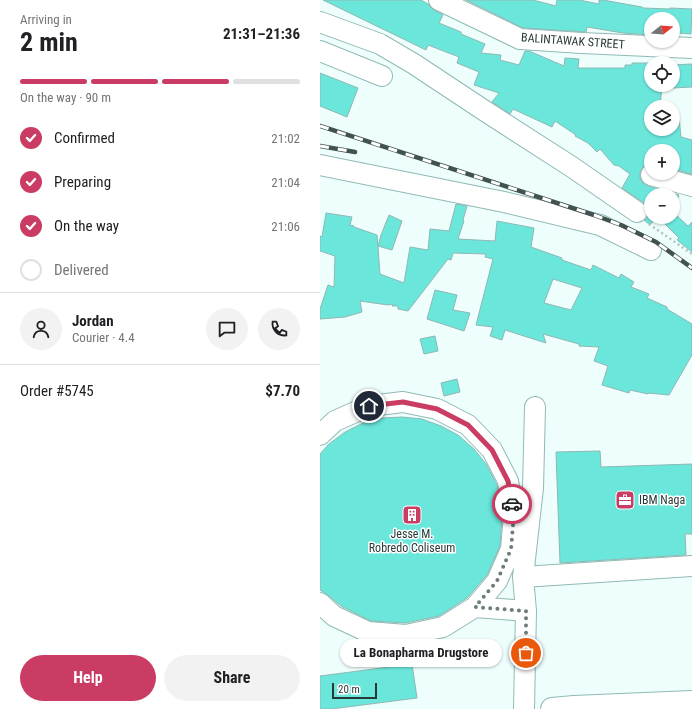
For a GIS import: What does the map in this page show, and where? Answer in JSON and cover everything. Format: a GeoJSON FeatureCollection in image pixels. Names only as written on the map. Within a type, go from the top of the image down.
{"type":"FeatureCollection","features":[{"type":"Feature","properties":{"kind":"main road"},"geometry":{"type":"LineString","coordinates":[[552,709],[692,702]]}},
{"type":"Feature","properties":{"kind":"street","name":"BALINTAWAK STREET"},"geometry":{"type":"LineString","coordinates":[[439,0],[520,39],[692,48]]}},
{"type":"Feature","properties":{"kind":"street"},"geometry":{"type":"LineString","coordinates":[[320,22],[380,44],[414,64],[572,167],[637,212]]}},
{"type":"Feature","properties":{"kind":"street"},"geometry":{"type":"LineString","coordinates":[[320,51],[382,76]]}},
{"type":"Feature","properties":{"kind":"street"},"geometry":{"type":"LineString","coordinates":[[320,165],[504,202],[600,225],[651,250]]}},
{"type":"Feature","properties":{"kind":"street"},"geometry":{"type":"LineString","coordinates":[[672,180],[692,186]]}},
{"type":"Feature","properties":{"kind":"street"},"geometry":{"type":"LineString","coordinates":[[320,435],[334,421],[369,406],[403,402],[437,409],[468,425],[492,450],[508,481],[514,514],[511,549],[497,581],[475,607],[443,627],[406,636],[368,632],[334,616],[320,603]]}},
{"type":"Feature","properties":{"kind":"street"},"geometry":{"type":"LineString","coordinates":[[524,709],[526,611],[523,577],[533,488],[535,407]]}},
{"type":"Feature","properties":{"kind":"street"},"geometry":{"type":"LineString","coordinates":[[523,577],[692,566]]}},
{"type":"Feature","properties":{"kind":"street"},"geometry":{"type":"LineString","coordinates":[[475,607],[526,611]]}},
{"type":"Feature","properties":{"kind":"path"},"geometry":{"type":"LineString","coordinates":[[637,212],[650,225],[692,254]]}},
{"type":"Feature","properties":{"kind":"building"},"geometry":{"type":"Polygon","coordinates":[[[323,0],[421,0],[443,15],[439,23],[485,44],[481,53],[501,55],[500,60],[519,65],[525,51],[529,51],[564,66],[565,58],[579,59],[578,68],[625,68],[625,65],[632,65],[632,63],[644,63],[644,92],[661,92],[661,100],[644,100],[644,136],[680,136],[680,127],[681,137],[692,140],[692,174],[680,171],[680,144],[644,144],[644,166],[640,172],[640,178],[643,183],[655,188],[644,188],[644,203],[622,188],[630,174],[619,166],[614,165],[600,149],[597,152],[588,143],[575,136],[576,135],[555,121],[552,127],[513,109],[510,114],[492,102],[499,93],[474,85],[479,72],[457,63],[459,57],[428,45],[426,50],[323,0]]]}},
{"type":"Feature","properties":{"kind":"building"},"geometry":{"type":"Polygon","coordinates":[[[466,0],[533,0],[556,6],[557,0],[579,0],[599,4],[599,0],[603,0],[643,8],[692,9],[691,34],[680,33],[680,12],[644,12],[644,34],[623,33],[587,27],[586,32],[523,28],[466,0]]]}},
{"type":"Feature","properties":{"kind":"building"},"geometry":{"type":"Polygon","coordinates":[[[692,64],[692,87],[680,88],[680,65],[692,64]]]}},
{"type":"Feature","properties":{"kind":"building"},"geometry":{"type":"Polygon","coordinates":[[[320,73],[358,88],[347,117],[320,106],[320,73]]]}},
{"type":"Feature","properties":{"kind":"building"},"geometry":{"type":"Polygon","coordinates":[[[456,204],[467,206],[458,239],[495,241],[497,221],[534,228],[531,247],[591,270],[593,265],[619,278],[621,274],[634,282],[631,287],[649,294],[647,298],[667,307],[667,309],[692,324],[692,355],[669,395],[648,394],[630,390],[629,393],[602,385],[608,366],[594,361],[599,347],[579,346],[579,344],[543,334],[546,343],[505,330],[502,340],[490,336],[493,327],[476,325],[493,259],[485,257],[486,254],[453,253],[451,260],[448,259],[408,311],[398,309],[398,306],[392,306],[393,304],[388,305],[360,301],[362,312],[345,317],[320,319],[320,309],[328,285],[334,287],[335,256],[320,251],[320,236],[322,237],[326,213],[352,217],[350,225],[377,235],[380,274],[404,283],[410,247],[428,250],[430,229],[449,231],[456,204]],[[553,279],[544,303],[571,310],[582,288],[553,279]]]}},
{"type":"Feature","properties":{"kind":"building"},"geometry":{"type":"Polygon","coordinates":[[[389,215],[402,221],[392,250],[378,246],[389,215]]]}},
{"type":"Feature","properties":{"kind":"building"},"geometry":{"type":"Polygon","coordinates":[[[680,219],[688,226],[692,222],[692,252],[677,240],[679,238],[665,224],[680,224],[680,219]]]}},
{"type":"Feature","properties":{"kind":"building"},"geometry":{"type":"Polygon","coordinates":[[[435,290],[457,295],[453,310],[470,313],[464,331],[427,319],[435,290]]]}},
{"type":"Feature","properties":{"kind":"building"},"geometry":{"type":"Polygon","coordinates":[[[435,336],[438,351],[424,354],[420,339],[435,336]]]}},
{"type":"Feature","properties":{"kind":"building"},"geometry":{"type":"Polygon","coordinates":[[[457,379],[460,392],[444,396],[441,383],[457,379]]]}},
{"type":"Feature","properties":{"kind":"building","name":"Jesse M. Robredo Coliseum"},"geometry":{"type":"Polygon","coordinates":[[[402,417],[422,419],[441,426],[458,435],[474,449],[486,464],[497,485],[502,516],[500,546],[487,575],[467,598],[439,616],[405,623],[371,621],[341,606],[320,590],[320,454],[329,444],[345,432],[363,423],[382,418],[402,417]]]}},
{"type":"Feature","properties":{"kind":"building","name":"IBM Naga"},"geometry":{"type":"Polygon","coordinates":[[[600,451],[601,467],[692,464],[692,534],[685,534],[686,555],[560,563],[556,452],[600,451]]]}},
{"type":"Feature","properties":{"kind":"building"},"geometry":{"type":"Polygon","coordinates":[[[412,664],[417,698],[331,709],[320,709],[320,676],[412,664]]]}},
{"type":"Feature","properties":{"kind":"railway"},"geometry":{"type":"LineString","coordinates":[[320,126],[621,225],[656,242],[692,268]]}},
{"type":"Feature","properties":{"kind":"railway"},"geometry":{"type":"LineString","coordinates":[[320,146],[355,152]]}},
{"type":"Feature","properties":{"kind":"way so far"},"geometry":{"type":"LineString","coordinates":[[512,504],[514,514],[511,549],[497,581],[475,607],[526,611],[526,653]]}},
{"type":"Feature","properties":{"kind":"place","name":"IBM Naga"},"geometry":{"type":"Point","coordinates":[625,500]}},
{"type":"Feature","properties":{"kind":"place","name":"Jesse M. Robredo Coliseum"},"geometry":{"type":"Point","coordinates":[412,515]}},
{"type":"Feature","properties":{"kind":"place","name":"La Bonapharma Drugstore"},"geometry":{"type":"Point","coordinates":[526,653]}},
{"type":"Feature","properties":{"kind":"route"},"geometry":{"type":"LineString","coordinates":[[369,406],[403,402],[437,409],[468,425],[492,450],[508,481],[512,504]]}}]}
